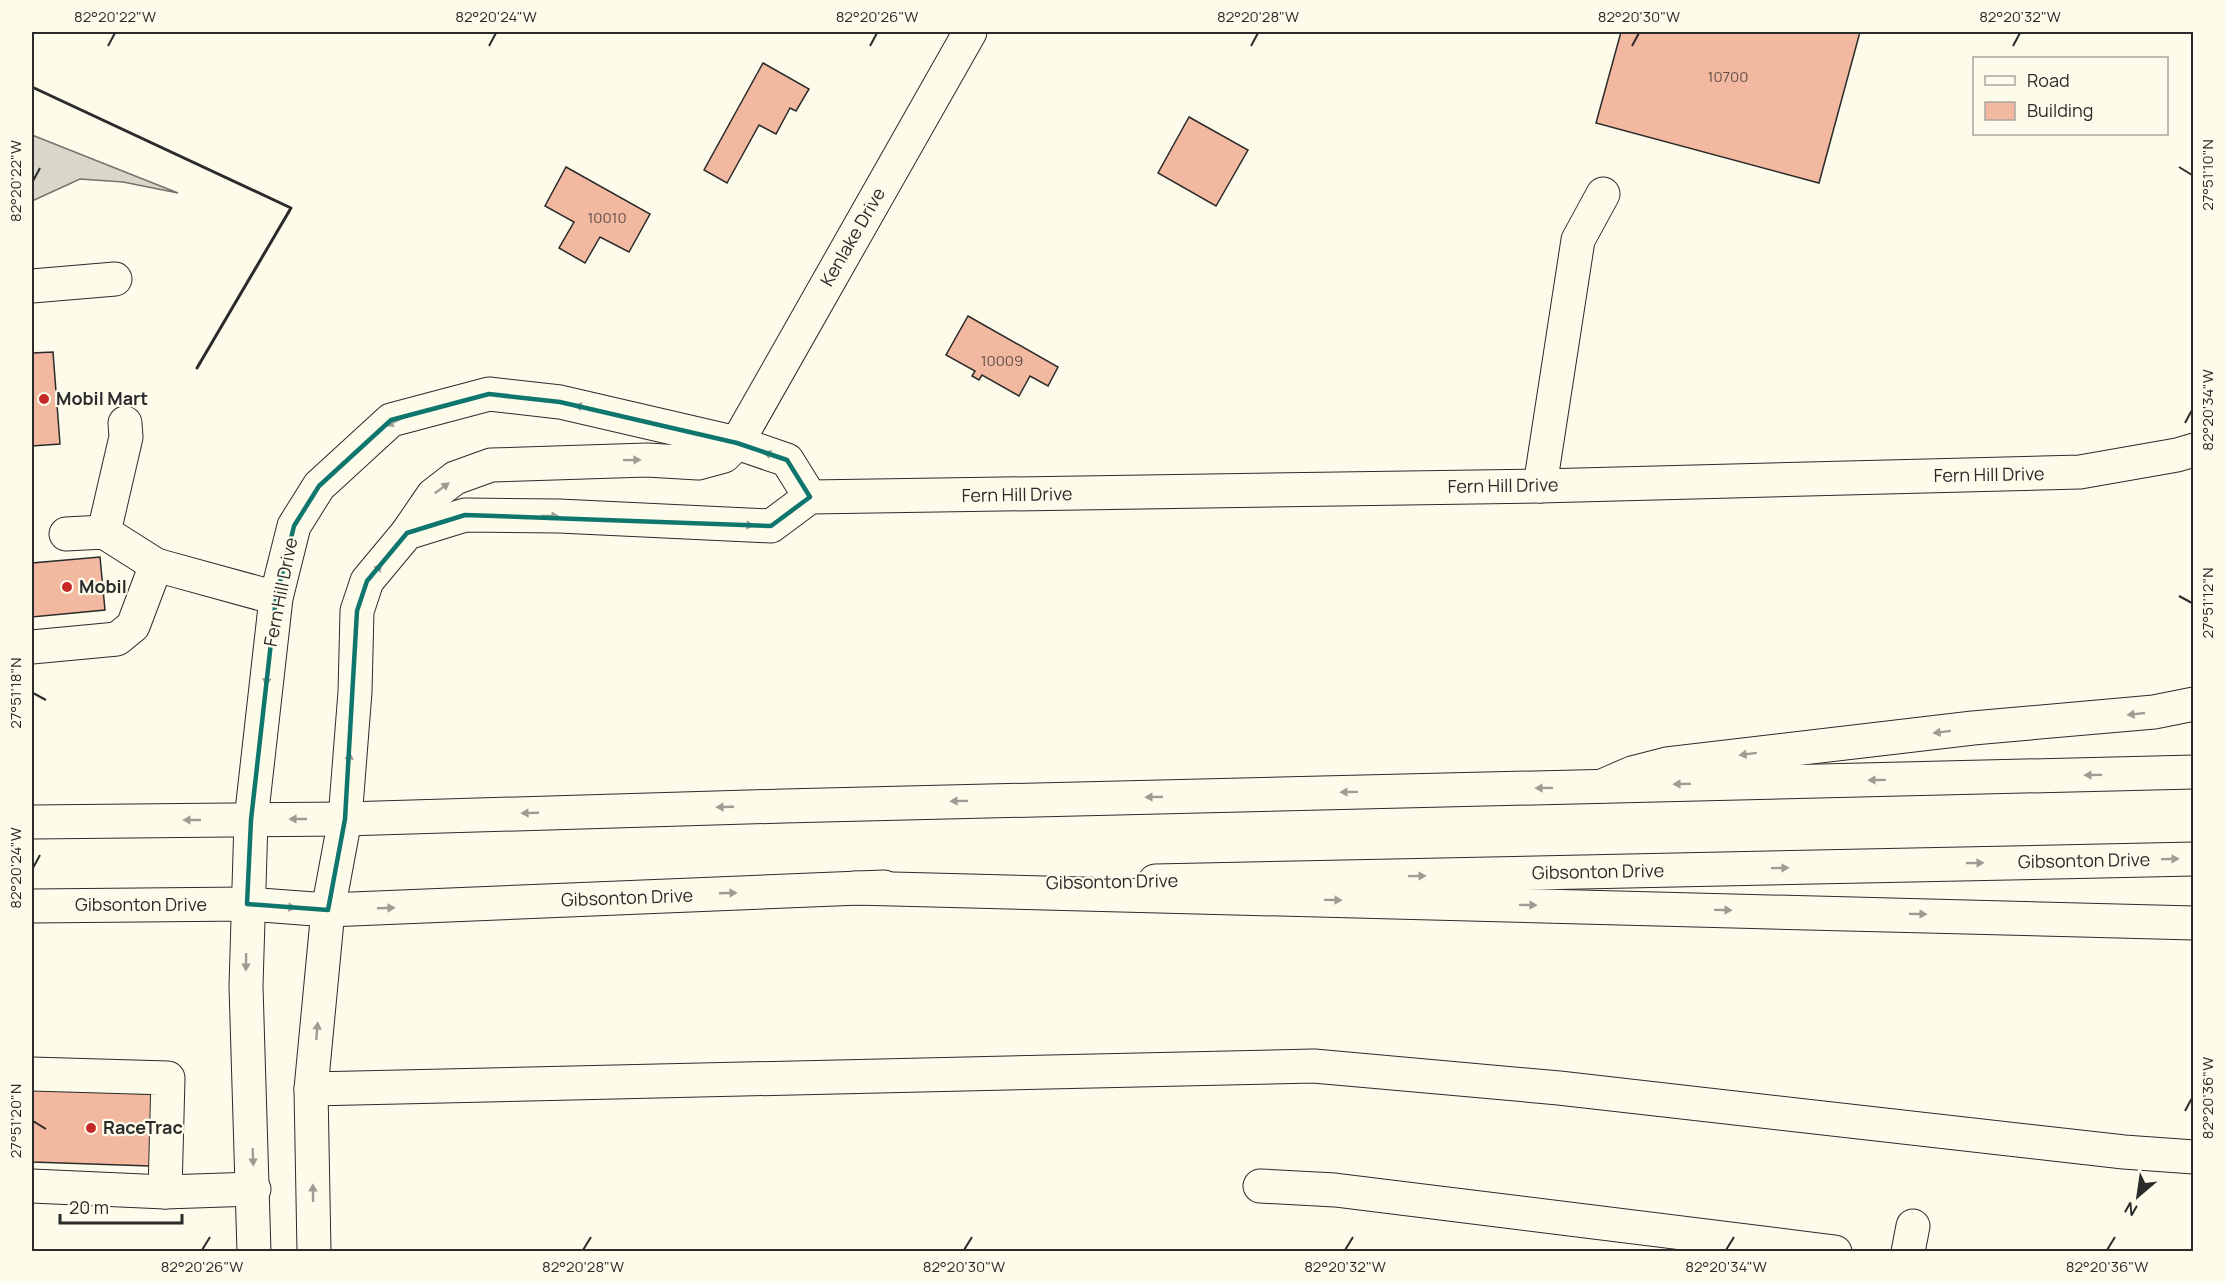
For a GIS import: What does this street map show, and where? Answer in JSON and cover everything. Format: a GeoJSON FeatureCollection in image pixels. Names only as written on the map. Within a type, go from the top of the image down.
{"type":"FeatureCollection","features":[{"type":"Feature","properties":{"kind":"main road","name":"Kenlake Drive"},"geometry":{"type":"LineString","coordinates":[[737,443],[970,32]]}},
{"type":"Feature","properties":{"kind":"main road"},"geometry":{"type":"LineString","coordinates":[[1540,486],[1578,240],[1603,194]]}},
{"type":"Feature","properties":{"kind":"main road"},"geometry":{"type":"LineString","coordinates":[[32,286],[115,279]]}},
{"type":"Feature","properties":{"kind":"main road","name":"Fern Hill Drive"},"geometry":{"type":"LineString","coordinates":[[254,1251],[254,1189],[246,986],[247,904],[251,819],[276,598],[294,526],[319,486],[391,420],[489,394],[560,402],[737,443],[787,460],[810,497],[1540,486],[2080,472],[2177,455],[2193,450]]}},
{"type":"Feature","properties":{"kind":"main road"},"geometry":{"type":"LineString","coordinates":[[104,532],[126,437],[125,423]]}},
{"type":"Feature","properties":{"kind":"main road"},"geometry":{"type":"LineString","coordinates":[[314,1251],[311,1089],[328,910],[345,819],[355,692],[357,611],[367,581],[433,495],[455,478],[491,465],[647,460],[698,463],[724,456],[737,443]]}},
{"type":"Feature","properties":{"kind":"main road"},"geometry":{"type":"LineString","coordinates":[[406,533],[465,515],[771,526],[810,497]]}},
{"type":"Feature","properties":{"kind":"main road"},"geometry":{"type":"LineString","coordinates":[[66,534],[104,532],[156,565],[276,598]]}},
{"type":"Feature","properties":{"kind":"main road"},"geometry":{"type":"LineString","coordinates":[[32,647],[117,639],[133,626],[156,565]]}},
{"type":"Feature","properties":{"kind":"main road"},"geometry":{"type":"LineString","coordinates":[[1602,786],[1632,773],[1667,764],[1972,728],[2143,713],[2193,704]]}},
{"type":"Feature","properties":{"kind":"main road"},"geometry":{"type":"LineString","coordinates":[[32,822],[345,819],[784,806],[2193,772]]}},
{"type":"Feature","properties":{"kind":"main road","name":"Gibsonton Drive"},"geometry":{"type":"LineString","coordinates":[[32,906],[247,904],[328,910],[855,888],[2193,859]]}},
{"type":"Feature","properties":{"kind":"main road"},"geometry":{"type":"LineString","coordinates":[[855,888],[2193,923]]}},
{"type":"Feature","properties":{"kind":"main road"},"geometry":{"type":"LineString","coordinates":[[311,1089],[1314,1066],[1559,1088],[2124,1152],[2193,1157]]}},
{"type":"Feature","properties":{"kind":"main road"},"geometry":{"type":"LineString","coordinates":[[32,1074],[168,1078],[165,1192]]}},
{"type":"Feature","properties":{"kind":"main road"},"geometry":{"type":"LineString","coordinates":[[32,1186],[165,1192],[254,1189]]}},
{"type":"Feature","properties":{"kind":"main road"},"geometry":{"type":"LineString","coordinates":[[1260,1186],[1335,1190],[1835,1251]]}},
{"type":"Feature","properties":{"kind":"highlighted area"},"geometry":{"type":"Polygon","coordinates":[[[489,394],[560,402],[737,443],[787,460],[810,497],[771,526],[465,515],[407,533],[367,581],[357,611],[345,819],[328,910],[247,904],[251,820],[276,598],[294,526],[319,486],[391,420],[489,394]]]}},
{"type":"Feature","properties":{"kind":"shaded area"},"geometry":{"type":"Polygon","coordinates":[[[32,135],[178,193],[123,182],[80,179],[32,201],[32,135]]]}},
{"type":"Feature","properties":{"kind":"building"},"geometry":{"type":"Polygon","coordinates":[[[1621,32],[1860,32],[1819,183],[1596,123],[1621,32]]]}},
{"type":"Feature","properties":{"kind":"building"},"geometry":{"type":"Polygon","coordinates":[[[763,63],[809,89],[796,111],[790,108],[776,134],[759,125],[727,183],[704,170],[763,63]]]}},
{"type":"Feature","properties":{"kind":"building"},"geometry":{"type":"Polygon","coordinates":[[[1189,117],[1248,150],[1216,206],[1158,173],[1189,117]]]}},
{"type":"Feature","properties":{"kind":"building"},"geometry":{"type":"Polygon","coordinates":[[[566,167],[650,214],[629,252],[600,237],[585,263],[559,248],[574,222],[545,206],[566,167]]]}},
{"type":"Feature","properties":{"kind":"building"},"geometry":{"type":"Polygon","coordinates":[[[968,316],[1058,367],[1048,386],[1030,376],[1019,396],[982,375],[979,380],[972,376],[975,371],[946,355],[968,316]]]}},
{"type":"Feature","properties":{"kind":"building","name":"Mobil Mart"},"geometry":{"type":"Polygon","coordinates":[[[53,352],[60,444],[32,446],[32,353],[53,352]]]}},
{"type":"Feature","properties":{"kind":"building","name":"Mobil"},"geometry":{"type":"Polygon","coordinates":[[[100,557],[105,610],[32,617],[32,563],[100,557]]]}},
{"type":"Feature","properties":{"kind":"building","name":"RaceTrac"},"geometry":{"type":"Polygon","coordinates":[[[32,1089],[152,1094],[150,1166],[32,1162],[32,1089]]]}},
{"type":"Feature","properties":{"kind":"wall"},"geometry":{"type":"LineString","coordinates":[[32,87],[291,208],[197,368]]}},
{"type":"Feature","properties":{"kind":"place","name":"Mobil Mart"},"geometry":{"type":"Point","coordinates":[44,399]}},
{"type":"Feature","properties":{"kind":"place","name":"Mobil"},"geometry":{"type":"Point","coordinates":[67,587]}},
{"type":"Feature","properties":{"kind":"place","name":"RaceTrac"},"geometry":{"type":"Point","coordinates":[91,1128]}}]}
